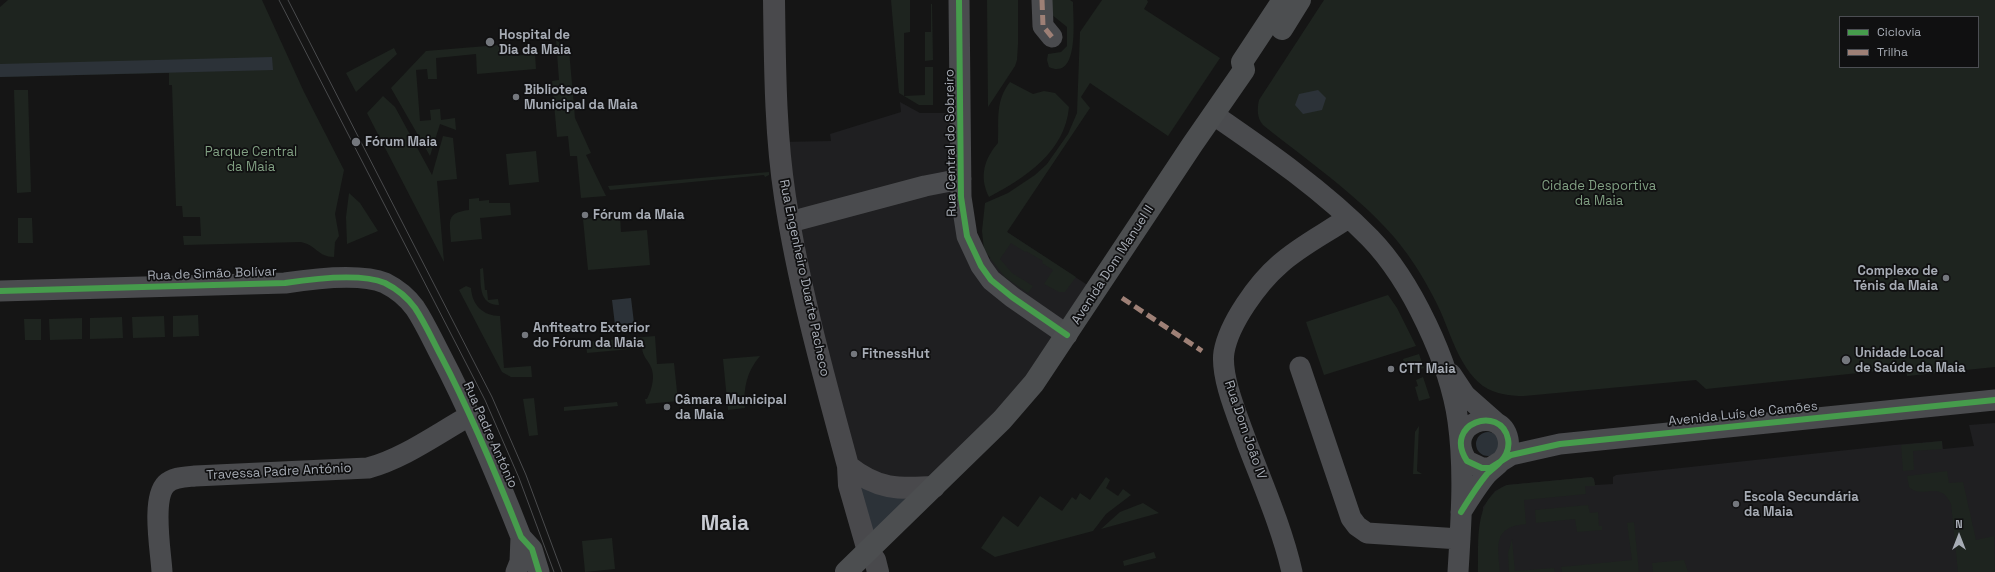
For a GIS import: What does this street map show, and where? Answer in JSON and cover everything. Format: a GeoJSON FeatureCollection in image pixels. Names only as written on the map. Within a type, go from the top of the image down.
{"type":"FeatureCollection","features":[{"type":"Feature","properties":{"kind":"main road","name":"Rua Engenheiro Duarte Pacheco"},"geometry":{"type":"LineString","coordinates":[[774,0],[777,117],[780,161],[790,222],[817,352],[848,466],[849,485],[868,551],[875,560],[878,572]]}},
{"type":"Feature","properties":{"kind":"main road","name":"Avenida Dom Manuel II"},"geometry":{"type":"LineString","coordinates":[[846,572],[1018,403],[1034,383],[1244,70],[1242,62],[1283,0]]}},
{"type":"Feature","properties":{"kind":"main road"},"geometry":{"type":"LineString","coordinates":[[1244,70],[1255,70],[1300,0]]}},
{"type":"Feature","properties":{"kind":"main road"},"geometry":{"type":"LineString","coordinates":[[848,466],[863,478],[881,485],[909,488],[934,487]]}},
{"type":"Feature","properties":{"kind":"street","name":"Rua Central do Sobreiro"},"geometry":{"type":"LineString","coordinates":[[959,0],[961,179],[964,226],[970,246],[980,266],[992,280],[1012,297],[1067,335]]}},
{"type":"Feature","properties":{"kind":"street"},"geometry":{"type":"LineString","coordinates":[[1042,0],[1043,26],[1052,37]]}},
{"type":"Feature","properties":{"kind":"street"},"geometry":{"type":"LineString","coordinates":[[1214,115],[1311,186],[1371,239],[1402,280],[1416,304],[1442,360],[1465,395],[1502,427],[1506,433],[1509,447],[1503,460],[1481,482],[1461,512]]}},
{"type":"Feature","properties":{"kind":"street"},"geometry":{"type":"LineString","coordinates":[[790,222],[925,186],[961,179]]}},
{"type":"Feature","properties":{"kind":"street","name":"Rua Dom João IV"},"geometry":{"type":"LineString","coordinates":[[1292,572],[1274,516],[1235,410],[1224,363],[1224,353],[1241,313],[1266,276],[1296,251],[1348,218]]}},
{"type":"Feature","properties":{"kind":"street","name":"Rua de Simão Bolívar"},"geometry":{"type":"LineString","coordinates":[[0,291],[285,283],[310,279],[343,278],[383,283],[401,293],[415,308]]}},
{"type":"Feature","properties":{"kind":"street","name":"Rua Padre António"},"geometry":{"type":"LineString","coordinates":[[415,308],[471,415],[521,537],[532,549],[539,572]]}},
{"type":"Feature","properties":{"kind":"street"},"geometry":{"type":"LineString","coordinates":[[1442,360],[1454,403],[1461,446],[1461,512],[1458,572]]}},
{"type":"Feature","properties":{"kind":"street"},"geometry":{"type":"LineString","coordinates":[[1300,367],[1351,518],[1356,526],[1367,533],[1460,539]]}},
{"type":"Feature","properties":{"kind":"street","name":"Avenida Luís de Camões"},"geometry":{"type":"LineString","coordinates":[[1498,464],[1511,455],[1560,444],[1995,400]]}},
{"type":"Feature","properties":{"kind":"street","name":"Travessa Padre António"},"geometry":{"type":"LineString","coordinates":[[162,572],[158,508],[159,495],[165,485],[172,480],[195,476],[368,468],[397,457],[471,415]]}},
{"type":"Feature","properties":{"kind":"street"},"geometry":{"type":"LineString","coordinates":[[1498,464],[1490,468],[1474,466],[1467,461],[1461,446],[1464,432],[1475,422],[1490,421],[1502,427]]}},
{"type":"Feature","properties":{"kind":"street","name":"Avenida Luís de Camões"},"geometry":{"type":"LineString","coordinates":[[1502,427],[1516,435],[1560,444]]}},
{"type":"Feature","properties":{"kind":"street","name":"Rua Padre António"},"geometry":{"type":"LineString","coordinates":[[517,571],[520,562],[521,537]]}},
{"type":"Feature","properties":{"kind":"shaded area"},"geometry":{"type":"Polygon","coordinates":[[[272,57],[273,70],[0,77],[0,64],[272,57]]]}},
{"type":"Feature","properties":{"kind":"shaded area"},"geometry":{"type":"Polygon","coordinates":[[[1318,90],[1326,98],[1322,110],[1303,114],[1295,105],[1299,94],[1318,90]]]}},
{"type":"Feature","properties":{"kind":"shaded area"},"geometry":{"type":"Polygon","coordinates":[[[900,102],[920,113],[959,113],[960,178],[791,220],[780,142],[831,141],[830,134],[901,112],[900,102]]]}},
{"type":"Feature","properties":{"kind":"shaded area"},"geometry":{"type":"Polygon","coordinates":[[[960,180],[969,248],[1065,336],[933,485],[909,487],[850,465],[791,223],[960,180]]]}},
{"type":"Feature","properties":{"kind":"shaded area"},"geometry":{"type":"Polygon","coordinates":[[[1007,232],[1095,290],[1067,332],[984,267],[1007,232]]]}},
{"type":"Feature","properties":{"kind":"shaded area"},"geometry":{"type":"Polygon","coordinates":[[[631,298],[634,323],[615,325],[612,300],[631,298]]]}},
{"type":"Feature","properties":{"kind":"shaded area","name":"Escola Secundária da Maia"},"geometry":{"type":"Polygon","coordinates":[[[1995,423],[1995,572],[1478,572],[1483,507],[1495,491],[1507,485],[1592,477],[1595,485],[1613,484],[1613,477],[1616,475],[1894,445],[1942,441],[1943,449],[1974,446],[1969,425],[1995,423]]]}},
{"type":"Feature","properties":{"kind":"shaded area"},"geometry":{"type":"Polygon","coordinates":[[[1488,432],[1493,433],[1499,439],[1499,449],[1493,455],[1488,456],[1483,455],[1477,449],[1476,444],[1477,439],[1483,433],[1488,432]]]}},
{"type":"Feature","properties":{"kind":"shaded area"},"geometry":{"type":"Polygon","coordinates":[[[856,484],[906,499],[870,536],[856,484]]]}},
{"type":"Feature","properties":{"kind":"green space","name":"Parque Central da Maia"},"geometry":{"type":"Polygon","coordinates":[[[8,0],[262,0],[304,92],[344,170],[335,214],[339,236],[335,242],[334,257],[324,255],[301,242],[184,245],[183,236],[201,236],[200,217],[183,217],[182,206],[176,206],[172,85],[169,85],[169,73],[0,77],[0,7],[8,0]]]}},
{"type":"Feature","properties":{"kind":"green space"},"geometry":{"type":"Polygon","coordinates":[[[891,0],[910,0],[910,32],[904,33],[904,96],[899,93],[891,0]]]}},
{"type":"Feature","properties":{"kind":"green space"},"geometry":{"type":"Polygon","coordinates":[[[987,0],[1018,0],[1017,60],[1015,66],[988,107],[987,0]]]}},
{"type":"Feature","properties":{"kind":"green space"},"geometry":{"type":"Polygon","coordinates":[[[1051,0],[1070,0],[1073,2],[1073,46],[1066,65],[1059,69],[1049,67],[1047,60],[1048,54],[1061,52],[1067,46],[1067,27],[1051,14],[1051,0]]]}},
{"type":"Feature","properties":{"kind":"green space"},"geometry":{"type":"Polygon","coordinates":[[[1102,0],[1147,0],[1148,2],[1144,9],[1220,58],[1168,136],[1090,83],[1081,97],[1090,108],[1007,232],[1076,277],[1065,292],[1059,292],[1044,284],[1053,270],[1042,263],[1043,261],[1011,243],[1000,259],[1012,273],[1033,286],[1028,293],[1005,277],[984,250],[982,231],[985,203],[1008,193],[1035,175],[1047,164],[1068,134],[1077,113],[1080,32],[1102,0]]]}},
{"type":"Feature","properties":{"kind":"green space","name":"Cidade Desportiva da Maia"},"geometry":{"type":"Polygon","coordinates":[[[1324,0],[1995,0],[1995,367],[1907,376],[1906,368],[1706,389],[1696,380],[1524,396],[1508,395],[1492,391],[1483,386],[1474,378],[1460,358],[1430,290],[1412,260],[1394,237],[1359,202],[1263,125],[1258,113],[1259,100],[1324,0]]]}},
{"type":"Feature","properties":{"kind":"green space"},"geometry":{"type":"Polygon","coordinates":[[[931,4],[933,60],[925,61],[925,32],[931,32],[931,4]]]}},
{"type":"Feature","properties":{"kind":"green space"},"geometry":{"type":"Polygon","coordinates":[[[556,40],[569,50],[575,118],[591,153],[586,155],[606,196],[581,198],[577,156],[570,156],[568,136],[557,137],[552,81],[559,80],[556,40]]]}},
{"type":"Feature","properties":{"kind":"green space"},"geometry":{"type":"Polygon","coordinates":[[[511,44],[512,56],[535,54],[536,69],[477,74],[476,54],[436,58],[437,79],[428,79],[427,69],[416,70],[420,121],[431,120],[430,110],[440,109],[441,120],[455,118],[456,130],[440,124],[430,156],[391,88],[426,51],[511,44]]]}},
{"type":"Feature","properties":{"kind":"green space"},"geometry":{"type":"Polygon","coordinates":[[[394,48],[397,54],[356,92],[346,73],[394,48]]]}},
{"type":"Feature","properties":{"kind":"green space"},"geometry":{"type":"Polygon","coordinates":[[[925,67],[933,67],[933,105],[919,105],[904,96],[925,95],[925,67]]]}},
{"type":"Feature","properties":{"kind":"green space"},"geometry":{"type":"Polygon","coordinates":[[[1010,82],[1033,94],[1044,91],[1055,93],[1069,107],[1066,123],[1060,137],[1041,162],[1003,190],[989,197],[984,182],[984,168],[989,155],[998,143],[998,119],[1000,104],[1005,89],[1010,82]]]}},
{"type":"Feature","properties":{"kind":"green space"},"geometry":{"type":"Polygon","coordinates":[[[14,90],[28,90],[31,192],[17,193],[14,90]]]}},
{"type":"Feature","properties":{"kind":"green space"},"geometry":{"type":"Polygon","coordinates":[[[383,96],[395,107],[432,175],[443,136],[453,138],[457,179],[437,181],[444,262],[367,113],[383,96]]]}},
{"type":"Feature","properties":{"kind":"green space"},"geometry":{"type":"Polygon","coordinates":[[[536,151],[539,182],[509,185],[506,154],[536,151]]]}},
{"type":"Feature","properties":{"kind":"green space"},"geometry":{"type":"Polygon","coordinates":[[[769,172],[769,175],[765,177],[764,175],[610,190],[608,186],[769,172]]]}},
{"type":"Feature","properties":{"kind":"green space"},"geometry":{"type":"Polygon","coordinates":[[[349,193],[360,203],[378,231],[347,244],[346,217],[349,193]]]}},
{"type":"Feature","properties":{"kind":"green space"},"geometry":{"type":"Polygon","coordinates":[[[479,198],[479,201],[489,200],[489,203],[510,203],[511,215],[480,218],[482,239],[451,242],[450,223],[452,216],[461,211],[469,210],[469,199],[479,198]]]}},
{"type":"Feature","properties":{"kind":"green space"},"geometry":{"type":"Polygon","coordinates":[[[620,216],[621,232],[647,230],[650,265],[588,270],[583,219],[620,216]]]}},
{"type":"Feature","properties":{"kind":"green space"},"geometry":{"type":"Polygon","coordinates":[[[18,218],[32,218],[33,243],[18,243],[18,218]]]}},
{"type":"Feature","properties":{"kind":"green space"},"geometry":{"type":"Polygon","coordinates":[[[483,268],[485,290],[487,290],[488,300],[498,299],[499,305],[492,304],[484,297],[481,287],[480,269],[483,268]]]}},
{"type":"Feature","properties":{"kind":"green space"},"geometry":{"type":"Polygon","coordinates":[[[466,286],[471,288],[476,304],[484,312],[500,316],[504,368],[531,366],[532,377],[511,377],[502,372],[459,290],[466,286]]]}},
{"type":"Feature","properties":{"kind":"green space"},"geometry":{"type":"Polygon","coordinates":[[[1388,295],[1397,308],[1416,346],[1324,375],[1306,322],[1388,295]]]}},
{"type":"Feature","properties":{"kind":"green space"},"geometry":{"type":"Polygon","coordinates":[[[198,315],[199,336],[173,337],[173,316],[198,315]]]}},
{"type":"Feature","properties":{"kind":"green space"},"geometry":{"type":"Polygon","coordinates":[[[164,316],[165,337],[133,338],[132,317],[164,316]]]}},
{"type":"Feature","properties":{"kind":"green space"},"geometry":{"type":"Polygon","coordinates":[[[122,317],[123,338],[90,339],[90,318],[122,317]]]}},
{"type":"Feature","properties":{"kind":"green space"},"geometry":{"type":"Polygon","coordinates":[[[82,318],[82,339],[50,340],[49,319],[82,318]]]}},
{"type":"Feature","properties":{"kind":"green space"},"geometry":{"type":"Polygon","coordinates":[[[24,319],[41,319],[41,340],[25,340],[24,319]]]}},
{"type":"Feature","properties":{"kind":"green space"},"geometry":{"type":"Polygon","coordinates":[[[655,336],[657,364],[674,363],[678,401],[646,404],[645,399],[647,399],[653,382],[653,373],[642,348],[587,353],[586,342],[655,336]]]}},
{"type":"Feature","properties":{"kind":"green space"},"geometry":{"type":"Polygon","coordinates":[[[1419,354],[1424,368],[1407,373],[1403,359],[1419,354]]]}},
{"type":"Feature","properties":{"kind":"green space"},"geometry":{"type":"Polygon","coordinates":[[[760,356],[752,368],[747,380],[745,387],[745,408],[728,410],[723,359],[760,356]]]}},
{"type":"Feature","properties":{"kind":"green space"},"geometry":{"type":"Polygon","coordinates":[[[1423,377],[1430,398],[1419,401],[1415,387],[1418,386],[1416,380],[1423,377]]]}},
{"type":"Feature","properties":{"kind":"green space"},"geometry":{"type":"Polygon","coordinates":[[[534,398],[538,435],[529,436],[523,399],[534,398]]]}},
{"type":"Feature","properties":{"kind":"green space"},"geometry":{"type":"Polygon","coordinates":[[[617,402],[618,406],[564,411],[564,407],[617,402]]]}},
{"type":"Feature","properties":{"kind":"green space"},"geometry":{"type":"Polygon","coordinates":[[[1419,426],[1417,471],[1422,474],[1413,474],[1415,432],[1419,426]]]}},
{"type":"Feature","properties":{"kind":"green space"},"geometry":{"type":"Polygon","coordinates":[[[1942,441],[1942,449],[1913,451],[1914,470],[1903,471],[1901,445],[1942,441]]]}},
{"type":"Feature","properties":{"kind":"green space"},"geometry":{"type":"Polygon","coordinates":[[[1947,471],[1949,483],[1963,482],[1976,540],[1994,536],[1995,572],[1958,572],[1951,504],[1947,497],[1936,491],[1920,492],[1909,487],[1907,476],[1947,471]]]}},
{"type":"Feature","properties":{"kind":"green space"},"geometry":{"type":"Polygon","coordinates":[[[1106,477],[1110,480],[1106,488],[1118,496],[1123,489],[1131,495],[1106,514],[1093,531],[995,557],[981,548],[1003,516],[1018,527],[1040,496],[1062,511],[1072,497],[1076,500],[1080,493],[1090,500],[1106,477]]]}},
{"type":"Feature","properties":{"kind":"green space"},"geometry":{"type":"Polygon","coordinates":[[[1591,477],[1594,479],[1595,486],[1585,486],[1586,494],[1524,500],[1526,524],[1507,529],[1502,534],[1500,539],[1498,554],[1500,572],[1478,572],[1480,522],[1483,510],[1488,500],[1496,491],[1507,485],[1591,477]]]}},
{"type":"Feature","properties":{"kind":"green space"},"geometry":{"type":"Polygon","coordinates":[[[1143,503],[1159,513],[1101,529],[1120,512],[1143,503]]]}},
{"type":"Feature","properties":{"kind":"green space"},"geometry":{"type":"Polygon","coordinates":[[[1588,505],[1590,513],[1598,512],[1599,526],[1602,526],[1602,530],[1577,532],[1575,519],[1536,523],[1535,510],[1588,505]]]}},
{"type":"Feature","properties":{"kind":"green space"},"geometry":{"type":"Polygon","coordinates":[[[1634,522],[1639,572],[1562,572],[1561,567],[1632,560],[1627,523],[1634,522]]]}},
{"type":"Feature","properties":{"kind":"green space"},"geometry":{"type":"Polygon","coordinates":[[[612,538],[615,569],[585,572],[582,541],[612,538]]]}},
{"type":"Feature","properties":{"kind":"green space"},"geometry":{"type":"Polygon","coordinates":[[[1512,539],[1515,571],[1554,568],[1555,572],[1509,572],[1508,553],[1512,539]]]}},
{"type":"Feature","properties":{"kind":"green space"},"geometry":{"type":"Polygon","coordinates":[[[1154,552],[1156,558],[1124,566],[1123,561],[1154,552]]]}},
{"type":"Feature","properties":{"kind":"green space"},"geometry":{"type":"Polygon","coordinates":[[[1684,560],[1688,572],[1653,572],[1652,563],[1684,560]]]}},
{"type":"Feature","properties":{"kind":"tram line"},"geometry":{"type":"LineString","coordinates":[[279,0],[485,400],[519,478],[554,572]]}},
{"type":"Feature","properties":{"kind":"tram line"},"geometry":{"type":"LineString","coordinates":[[288,0],[492,397],[526,475],[562,572]]}},
{"type":"Feature","properties":{"kind":"marked path"},"geometry":{"type":"LineString","coordinates":[[1042,0],[1043,26],[1052,37]]}},
{"type":"Feature","properties":{"kind":"marked path"},"geometry":{"type":"LineString","coordinates":[[1122,298],[1202,351]]}},
{"type":"Feature","properties":{"kind":"cycle path"},"geometry":{"type":"LineString","coordinates":[[959,0],[961,197],[967,236],[981,266],[991,280],[1012,297],[1067,335]]}},
{"type":"Feature","properties":{"kind":"cycle path"},"geometry":{"type":"LineString","coordinates":[[0,291],[285,283],[336,278],[363,278],[385,283],[409,300],[426,326],[474,423],[521,537],[532,549],[539,572]]}},
{"type":"Feature","properties":{"kind":"cycle path"},"geometry":{"type":"LineString","coordinates":[[1461,512],[1483,479],[1500,463],[1502,460],[1504,457],[1507,452],[1508,439],[1503,428],[1495,422],[1485,421],[1476,423],[1467,428],[1462,437],[1461,448],[1467,461],[1482,468],[1490,468],[1511,455],[1560,444],[1995,400]]}},
{"type":"Feature","properties":{"kind":"place","name":"Hospital de Dia da Maia"},"geometry":{"type":"Point","coordinates":[490,42]}},
{"type":"Feature","properties":{"kind":"place","name":"Biblioteca Municipal da Maia"},"geometry":{"type":"Point","coordinates":[516,97]}},
{"type":"Feature","properties":{"kind":"place","name":"Fórum Maia"},"geometry":{"type":"Point","coordinates":[356,142]}},
{"type":"Feature","properties":{"kind":"place","name":"Fórum da Maia"},"geometry":{"type":"Point","coordinates":[585,215]}},
{"type":"Feature","properties":{"kind":"place","name":"Complexo de Ténis da Maia"},"geometry":{"type":"Point","coordinates":[1946,278]}},
{"type":"Feature","properties":{"kind":"place","name":"Anfiteatro Exterior do Fórum da Maia"},"geometry":{"type":"Point","coordinates":[525,335]}},
{"type":"Feature","properties":{"kind":"place","name":"FitnessHut"},"geometry":{"type":"Point","coordinates":[854,354]}},
{"type":"Feature","properties":{"kind":"place","name":"Unidade Local de Saúde da Maia"},"geometry":{"type":"Point","coordinates":[1846,360]}},
{"type":"Feature","properties":{"kind":"place","name":"CTT Maia"},"geometry":{"type":"Point","coordinates":[1391,369]}},
{"type":"Feature","properties":{"kind":"place","name":"Câmara Municipal da Maia"},"geometry":{"type":"Point","coordinates":[667,407]}},
{"type":"Feature","properties":{"kind":"place","name":"Escola Secundária da Maia"},"geometry":{"type":"Point","coordinates":[1736,504]}},
{"type":"Feature","properties":{"kind":"district","name":"Maia"},"geometry":{"type":"Point","coordinates":[725,524]}}]}
